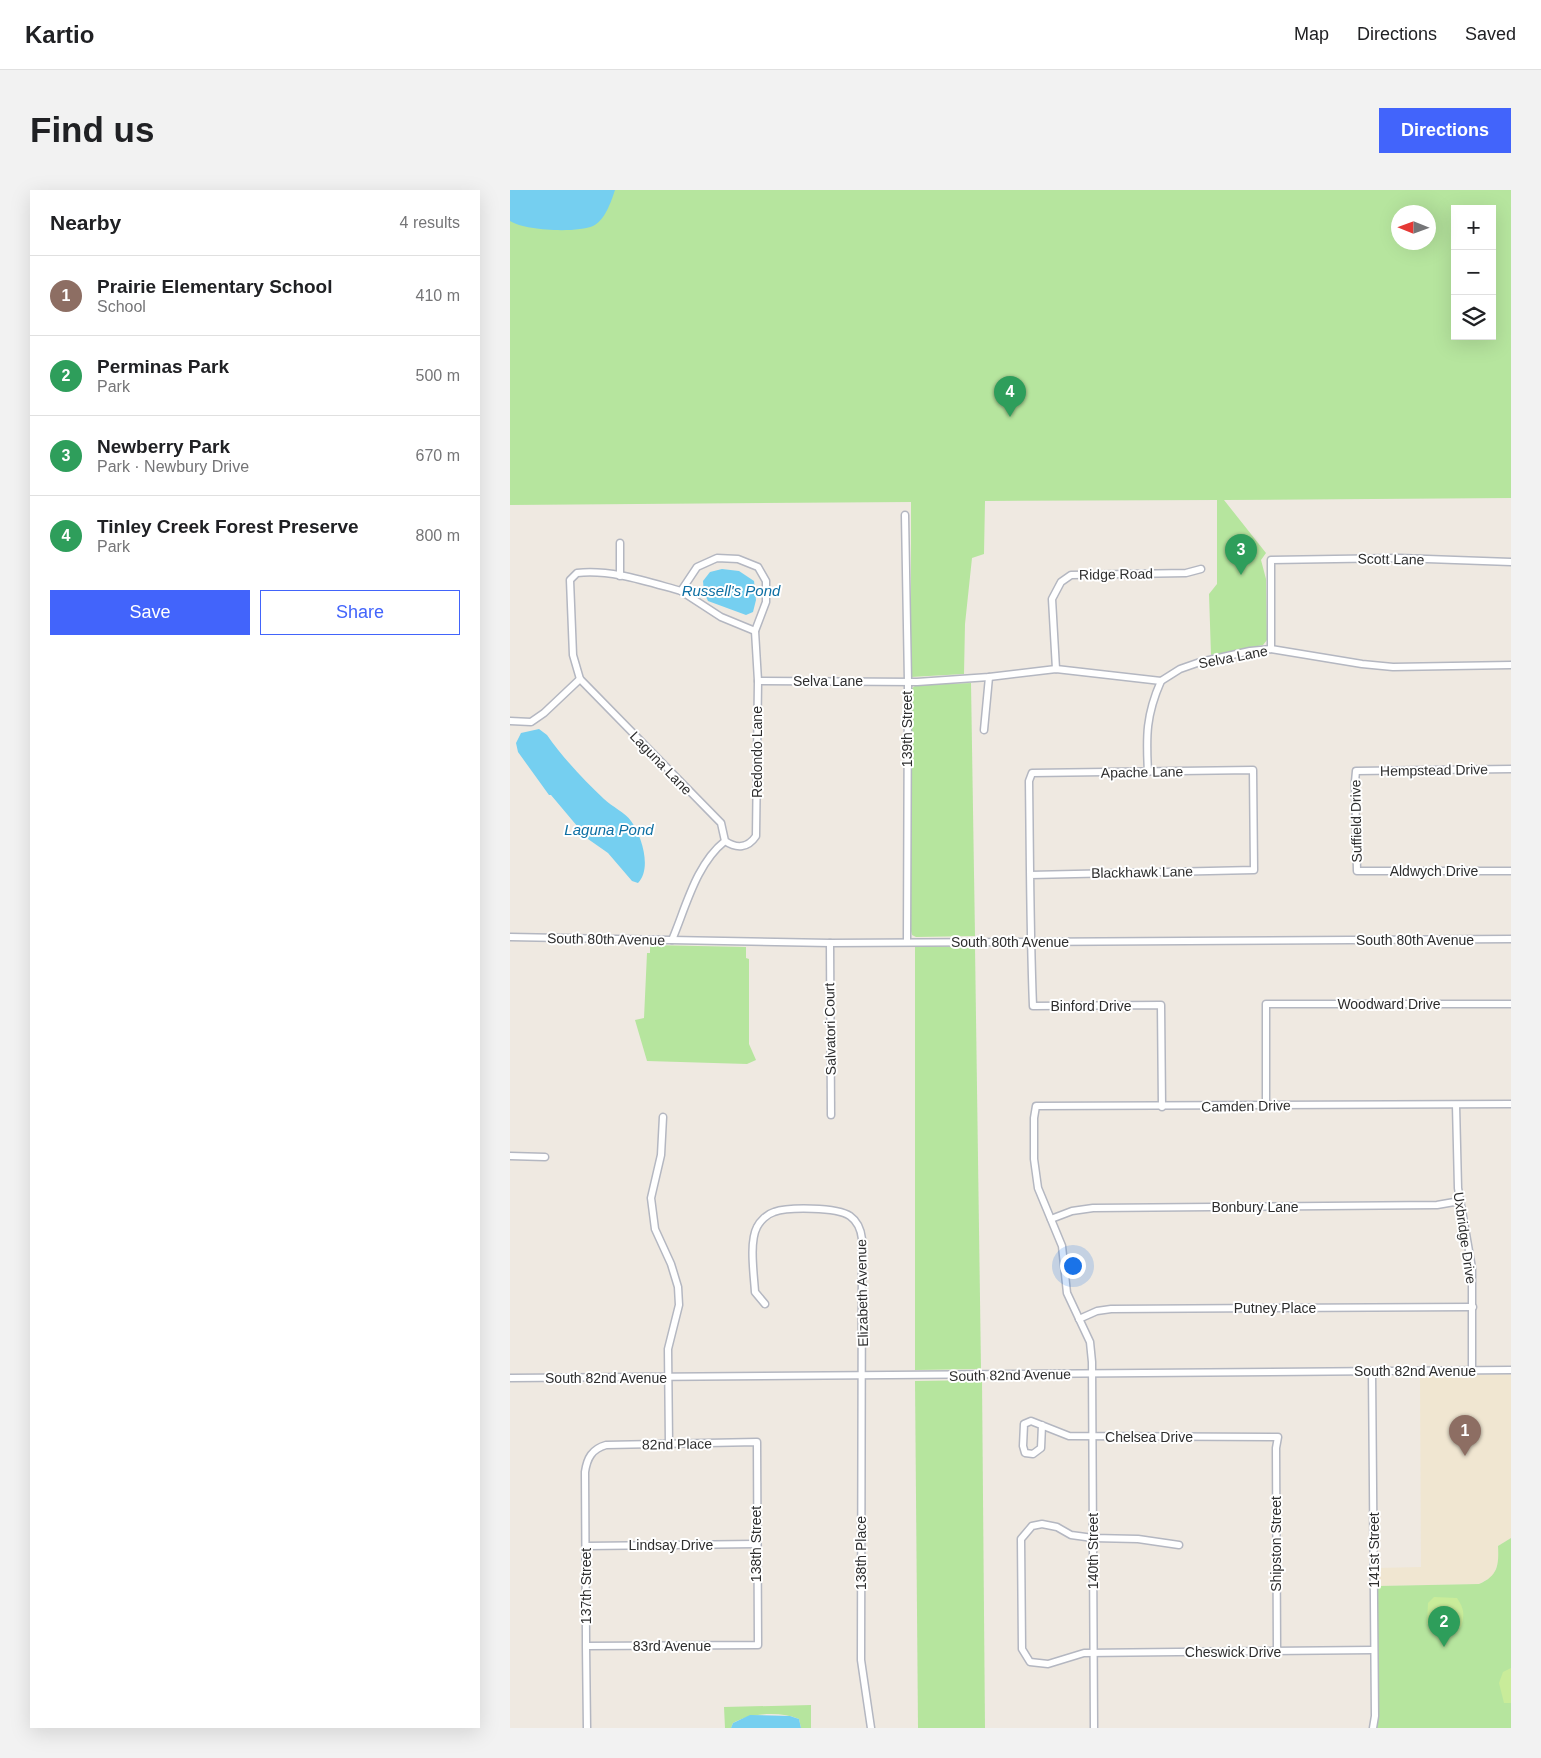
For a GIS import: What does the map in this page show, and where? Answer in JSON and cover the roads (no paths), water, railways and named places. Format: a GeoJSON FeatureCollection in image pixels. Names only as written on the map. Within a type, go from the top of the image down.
{"type":"FeatureCollection","features":[{"type":"Feature","properties":{"kind":"street","name":"139th Street"},"geometry":{"type":"LineString","coordinates":[[905,515],[908,682],[907,942]]}},
{"type":"Feature","properties":{"kind":"street"},"geometry":{"type":"LineString","coordinates":[[620,543],[620,576],[681,591],[721,617],[755,631]]}},
{"type":"Feature","properties":{"kind":"street","name":"Redondo Lane"},"geometry":{"type":"LineString","coordinates":[[681,591],[697,567],[717,558],[738,560],[758,567],[766,581],[766,602],[755,631],[758,681],[756,836],[752,842],[744,846],[734,847],[725,841]]}},
{"type":"Feature","properties":{"kind":"street","name":"Scott Lane"},"geometry":{"type":"LineString","coordinates":[[1271,650],[1271,560],[1399,558],[1511,562]]}},
{"type":"Feature","properties":{"kind":"street","name":"Ridge Road"},"geometry":{"type":"LineString","coordinates":[[1056,669],[1052,599],[1061,582],[1071,575],[1186,573],[1201,569]]}},
{"type":"Feature","properties":{"kind":"street","name":"Laguna Lane"},"geometry":{"type":"LineString","coordinates":[[620,576],[590,571],[576,572],[570,580],[573,655],[580,680],[721,823],[725,841]]}},
{"type":"Feature","properties":{"kind":"street","name":"Selva Lane"},"geometry":{"type":"LineString","coordinates":[[758,681],[908,682],[989,677],[1056,669],[1161,681],[1180,669],[1200,662],[1250,651],[1271,650],[1393,667],[1511,665]]}},
{"type":"Feature","properties":{"kind":"street"},"geometry":{"type":"LineString","coordinates":[[984,730],[989,677]]}},
{"type":"Feature","properties":{"kind":"street"},"geometry":{"type":"LineString","coordinates":[[510,722],[531,722],[544,713],[580,680]]}},
{"type":"Feature","properties":{"kind":"street"},"geometry":{"type":"LineString","coordinates":[[1148,772],[1149,715],[1161,681]]}},
{"type":"Feature","properties":{"kind":"street","name":"Hempstead Drive"},"geometry":{"type":"LineString","coordinates":[[1356,771],[1511,769]]}},
{"type":"Feature","properties":{"kind":"street","name":"Apache Lane"},"geometry":{"type":"LineString","coordinates":[[1032,773],[1253,770],[1254,870]]}},
{"type":"Feature","properties":{"kind":"street","name":"Suffield Drive"},"geometry":{"type":"LineString","coordinates":[[1356,771],[1357,871]]}},
{"type":"Feature","properties":{"kind":"street","name":"Binford Drive"},"geometry":{"type":"LineString","coordinates":[[1032,773],[1029,781],[1033,1006],[1161,1005],[1162,1107]]}},
{"type":"Feature","properties":{"kind":"street"},"geometry":{"type":"LineString","coordinates":[[672,940],[702,869],[714,850],[725,841]]}},
{"type":"Feature","properties":{"kind":"street","name":"Blackhawk Lane"},"geometry":{"type":"LineString","coordinates":[[1030,874],[1254,870]]}},
{"type":"Feature","properties":{"kind":"street","name":"Aldwych Drive"},"geometry":{"type":"LineString","coordinates":[[1357,871],[1511,870]]}},
{"type":"Feature","properties":{"kind":"street","name":"South 80th Avenue"},"geometry":{"type":"LineString","coordinates":[[510,938],[830,943],[1511,939]]}},
{"type":"Feature","properties":{"kind":"street","name":"Salvatori Court"},"geometry":{"type":"LineString","coordinates":[[830,943],[831,1115]]}},
{"type":"Feature","properties":{"kind":"street","name":"Woodward Drive"},"geometry":{"type":"LineString","coordinates":[[1266,1106],[1266,1004],[1511,1004]]}},
{"type":"Feature","properties":{"kind":"street","name":"Camden Drive"},"geometry":{"type":"LineString","coordinates":[[1051,1219],[1042,1200],[1036,1178],[1034,1118],[1036,1106],[1162,1107],[1511,1104]]}},
{"type":"Feature","properties":{"kind":"street","name":"Uxbridge Drive"},"geometry":{"type":"LineString","coordinates":[[1456,1105],[1456,1170],[1472,1268],[1472,1371]]}},
{"type":"Feature","properties":{"kind":"street"},"geometry":{"type":"LineString","coordinates":[[663,1117],[661,1155],[650,1198],[655,1229],[671,1264],[678,1287],[679,1305],[668,1348],[669,1444]]}},
{"type":"Feature","properties":{"kind":"street"},"geometry":{"type":"LineString","coordinates":[[510,1156],[545,1157]]}},
{"type":"Feature","properties":{"kind":"street","name":"Bonbury Lane"},"geometry":{"type":"LineString","coordinates":[[1051,1219],[1072,1211],[1093,1208],[1437,1205],[1460,1201]]}},
{"type":"Feature","properties":{"kind":"street","name":"Elizabeth Avenue"},"geometry":{"type":"LineString","coordinates":[[765,1304],[755,1292],[754,1242],[757,1226],[765,1217],[781,1210],[831,1210],[848,1215],[859,1228],[862,1239],[861,1376]]}},
{"type":"Feature","properties":{"kind":"street"},"geometry":{"type":"LineString","coordinates":[[1051,1219],[1062,1246],[1067,1293],[1090,1342],[1093,1374]]}},
{"type":"Feature","properties":{"kind":"street","name":"Putney Place"},"geometry":{"type":"LineString","coordinates":[[1079,1319],[1097,1311],[1111,1309],[1473,1307]]}},
{"type":"Feature","properties":{"kind":"street","name":"South 82nd Avenue"},"geometry":{"type":"LineString","coordinates":[[510,1378],[1511,1370]]}},
{"type":"Feature","properties":{"kind":"street","name":"141st Street"},"geometry":{"type":"LineString","coordinates":[[1372,1372],[1375,1716],[1373,1728]]}},
{"type":"Feature","properties":{"kind":"street","name":"140th Street"},"geometry":{"type":"LineString","coordinates":[[1093,1374],[1094,1728]]}},
{"type":"Feature","properties":{"kind":"street","name":"138th Place"},"geometry":{"type":"LineString","coordinates":[[861,1376],[861,1660],[871,1728]]}},
{"type":"Feature","properties":{"kind":"street","name":"Chelsea Drive"},"geometry":{"type":"LineString","coordinates":[[1042,1425],[1041,1448],[1033,1454],[1025,1453],[1023,1446],[1024,1424],[1030,1421],[1042,1425],[1069,1436],[1278,1437]]}},
{"type":"Feature","properties":{"kind":"street","name":"Shipston Street"},"geometry":{"type":"LineString","coordinates":[[1277,1652],[1276,1448],[1278,1437]]}},
{"type":"Feature","properties":{"kind":"street","name":"82nd Place"},"geometry":{"type":"LineString","coordinates":[[597,1448],[613,1444],[757,1442]]}},
{"type":"Feature","properties":{"kind":"street","name":"138th Street"},"geometry":{"type":"LineString","coordinates":[[757,1442],[756,1544],[758,1645]]}},
{"type":"Feature","properties":{"kind":"street","name":"137th Street"},"geometry":{"type":"LineString","coordinates":[[587,1728],[585,1472],[588,1458],[597,1448]]}},
{"type":"Feature","properties":{"kind":"street","name":"Cheswick Drive"},"geometry":{"type":"LineString","coordinates":[[1093,1538],[1071,1535],[1056,1527],[1042,1524],[1032,1526],[1021,1539],[1022,1649],[1030,1662],[1048,1664],[1084,1653],[1373,1650]]}},
{"type":"Feature","properties":{"kind":"street"},"geometry":{"type":"LineString","coordinates":[[1093,1538],[1138,1539],[1179,1544]]}},
{"type":"Feature","properties":{"kind":"street","name":"Lindsay Drive"},"geometry":{"type":"LineString","coordinates":[[586,1546],[756,1544]]}},
{"type":"Feature","properties":{"kind":"street","name":"83rd Avenue"},"geometry":{"type":"LineString","coordinates":[[586,1646],[758,1645]]}},
{"type":"Feature","properties":{"kind":"water"},"geometry":{"type":"Polygon","coordinates":[[[510,190],[615,190],[612,200],[601,220],[593,226],[575,230],[551,230],[527,227],[510,221],[510,190]]]}},
{"type":"Feature","properties":{"kind":"water","name":"Russell's Pond"},"geometry":{"type":"Polygon","coordinates":[[[722,569],[739,571],[754,581],[756,600],[753,612],[746,615],[708,601],[704,593],[703,581],[710,572],[722,569]]]}},
{"type":"Feature","properties":{"kind":"water","name":"Laguna Pond"},"geometry":{"type":"Polygon","coordinates":[[[539,729],[547,735],[589,784],[607,802],[625,815],[635,827],[642,844],[645,861],[642,877],[638,883],[632,881],[608,853],[588,839],[549,795],[518,752],[516,743],[521,733],[539,729]]]}},
{"type":"Feature","properties":{"kind":"water"},"geometry":{"type":"Polygon","coordinates":[[[750,1715],[790,1716],[799,1719],[801,1728],[731,1728],[733,1723],[750,1715]]]}},
{"type":"Feature","properties":{"kind":"place","name":"Tinley Creek Forest Preserve"},"geometry":{"type":"Point","coordinates":[1010,417]}},
{"type":"Feature","properties":{"kind":"place","name":"Newberry Park"},"geometry":{"type":"Point","coordinates":[1241,575]}},
{"type":"Feature","properties":{"kind":"place","name":"Prairie Elementary School"},"geometry":{"type":"Point","coordinates":[1465,1456]}},
{"type":"Feature","properties":{"kind":"place","name":"Perminas Park"},"geometry":{"type":"Point","coordinates":[1444,1647]}}]}
